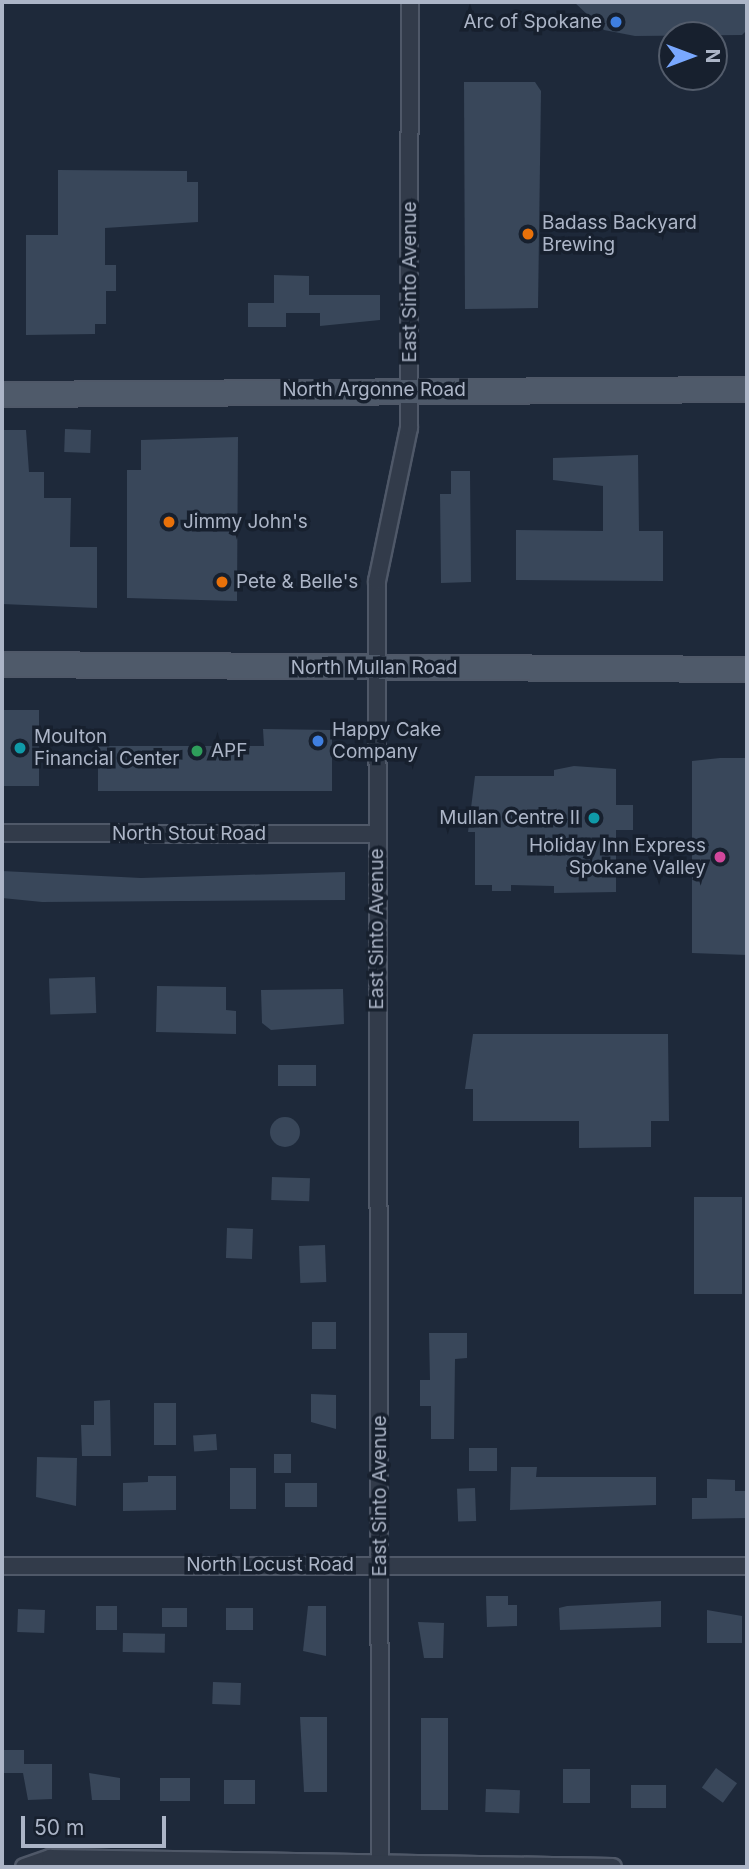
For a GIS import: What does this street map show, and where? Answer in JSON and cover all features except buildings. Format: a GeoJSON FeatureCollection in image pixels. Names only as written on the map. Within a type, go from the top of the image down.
{"type":"FeatureCollection","features":[{"type":"Feature","properties":{"kind":"main road","name":"North Argonne Road"},"geometry":{"type":"LineString","coordinates":[[2,394],[409,389],[747,389]]}},
{"type":"Feature","properties":{"kind":"main road","name":"North Mullan Road"},"geometry":{"type":"LineString","coordinates":[[2,664],[747,668]]}},
{"type":"Feature","properties":{"kind":"street","name":"East Sinto Avenue"},"geometry":{"type":"LineString","coordinates":[[380,1860],[377,581],[407,459],[410,2]]}},
{"type":"Feature","properties":{"kind":"street","name":"North Stout Road"},"geometry":{"type":"LineString","coordinates":[[2,833],[377,834]]}},
{"type":"Feature","properties":{"kind":"street","name":"North Locust Road"},"geometry":{"type":"LineString","coordinates":[[2,1566],[747,1566]]}},
{"type":"Feature","properties":{"kind":"street"},"geometry":{"type":"LineString","coordinates":[[24,1867],[50,1858],[380,1860],[613,1867]]}},
{"type":"Feature","properties":{"kind":"place","name":"Arc of Spokane"},"geometry":{"type":"Point","coordinates":[616,22]}},
{"type":"Feature","properties":{"kind":"place","name":"Badass Backyard Brewing"},"geometry":{"type":"Point","coordinates":[528,234]}},
{"type":"Feature","properties":{"kind":"place","name":"Jimmy John's"},"geometry":{"type":"Point","coordinates":[169,522]}},
{"type":"Feature","properties":{"kind":"place","name":"Pete & Belle's"},"geometry":{"type":"Point","coordinates":[222,582]}},
{"type":"Feature","properties":{"kind":"place","name":"Happy Cake Company"},"geometry":{"type":"Point","coordinates":[318,741]}},
{"type":"Feature","properties":{"kind":"place","name":"Moulton Financial Center"},"geometry":{"type":"Point","coordinates":[20,748]}},
{"type":"Feature","properties":{"kind":"place","name":"APF"},"geometry":{"type":"Point","coordinates":[197,751]}},
{"type":"Feature","properties":{"kind":"place","name":"Mullan Centre II"},"geometry":{"type":"Point","coordinates":[594,818]}},
{"type":"Feature","properties":{"kind":"place","name":"Holiday Inn Express Spokane Valley"},"geometry":{"type":"Point","coordinates":[720,857]}}]}
